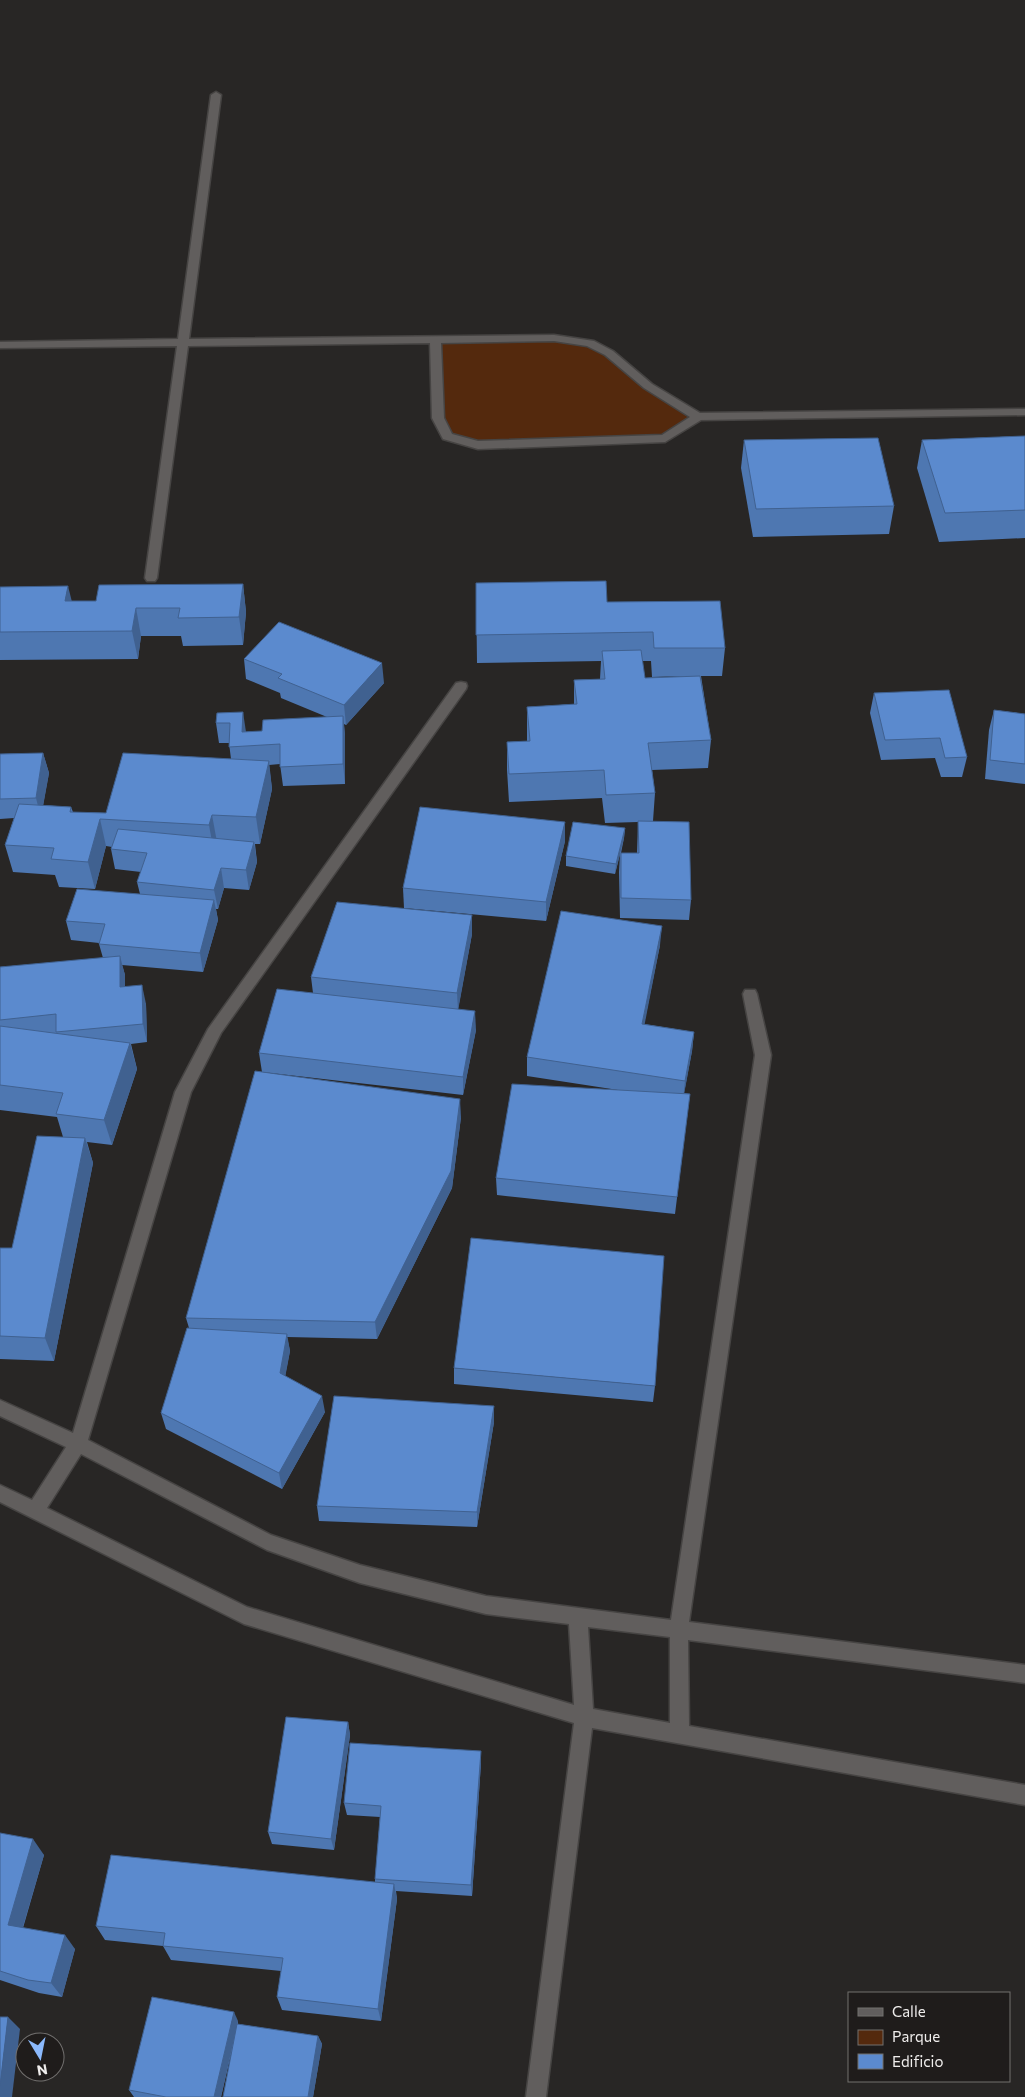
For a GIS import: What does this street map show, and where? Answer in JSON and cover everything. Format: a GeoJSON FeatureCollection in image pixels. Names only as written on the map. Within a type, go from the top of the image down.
{"type":"FeatureCollection","features":[{"type":"Feature","properties":{"kind":"street"},"geometry":{"type":"LineString","coordinates":[[151,578],[216,95]]}},
{"type":"Feature","properties":{"kind":"street"},"geometry":{"type":"LineString","coordinates":[[0,344],[434,341],[554,338],[590,343],[609,353],[648,386],[698,417]]}},
{"type":"Feature","properties":{"kind":"street"},"geometry":{"type":"LineString","coordinates":[[434,341],[438,418],[447,436],[478,445],[665,438],[698,417],[1025,412]]}},
{"type":"Feature","properties":{"kind":"street"},"geometry":{"type":"LineString","coordinates":[[35,1511],[78,1444],[183,1092],[215,1029],[461,686]]}},
{"type":"Feature","properties":{"kind":"street"},"geometry":{"type":"LineString","coordinates":[[680,1734],[679,1629],[763,1056],[750,994]]}},
{"type":"Feature","properties":{"kind":"street"},"geometry":{"type":"LineString","coordinates":[[0,1408],[78,1444],[267,1542],[360,1574],[486,1605],[1025,1674]]}},
{"type":"Feature","properties":{"kind":"street"},"geometry":{"type":"LineString","coordinates":[[0,1493],[244,1615],[584,1716],[1025,1795]]}},
{"type":"Feature","properties":{"kind":"street"},"geometry":{"type":"LineString","coordinates":[[536,2097],[584,1716],[578,1617]]}},
{"type":"Feature","properties":{"kind":"green space"},"geometry":{"type":"Polygon","coordinates":[[[554,338],[590,343],[648,386],[698,417],[665,438],[477,445],[447,436],[438,418],[435,341],[554,338]]]}},
{"type":"Feature","properties":{"kind":"building"},"geometry":{"type":"Polygon","coordinates":[[[1025,436],[1025,510],[945,513],[922,440],[1025,436]]]}},
{"type":"Feature","properties":{"kind":"building"},"geometry":{"type":"Polygon","coordinates":[[[878,438],[894,506],[756,509],[744,440],[878,438]]]}},
{"type":"Feature","properties":{"kind":"building"},"geometry":{"type":"Polygon","coordinates":[[[606,581],[607,602],[720,601],[725,648],[654,648],[653,632],[476,635],[476,583],[606,581]]]}},
{"type":"Feature","properties":{"kind":"building"},"geometry":{"type":"Polygon","coordinates":[[[243,584],[239,617],[178,618],[180,608],[136,608],[132,631],[0,632],[0,587],[68,586],[65,601],[96,601],[99,585],[243,584]]]}},
{"type":"Feature","properties":{"kind":"building"},"geometry":{"type":"Polygon","coordinates":[[[279,622],[382,663],[344,705],[278,678],[282,674],[244,659],[279,622]]]}},
{"type":"Feature","properties":{"kind":"building"},"geometry":{"type":"Polygon","coordinates":[[[641,650],[645,678],[700,676],[711,740],[648,743],[655,793],[606,795],[604,770],[509,774],[507,742],[530,741],[527,707],[577,704],[574,680],[605,679],[602,651],[641,650]]]}},
{"type":"Feature","properties":{"kind":"building"},"geometry":{"type":"Polygon","coordinates":[[[949,690],[967,757],[945,758],[940,738],[885,740],[874,693],[949,690]]]}},
{"type":"Feature","properties":{"kind":"building"},"geometry":{"type":"Polygon","coordinates":[[[994,710],[1025,714],[1025,764],[990,760],[994,710]]]}},
{"type":"Feature","properties":{"kind":"building"},"geometry":{"type":"Polygon","coordinates":[[[243,712],[242,732],[262,731],[263,720],[343,716],[343,764],[280,767],[280,744],[229,747],[230,723],[216,723],[217,713],[243,712]]]}},
{"type":"Feature","properties":{"kind":"building"},"geometry":{"type":"Polygon","coordinates":[[[43,753],[36,798],[0,799],[0,754],[43,753]]]}},
{"type":"Feature","properties":{"kind":"building"},"geometry":{"type":"Polygon","coordinates":[[[123,753],[269,761],[256,817],[212,815],[209,825],[100,819],[88,862],[51,859],[54,848],[5,845],[19,804],[71,807],[70,812],[106,813],[123,753]]]}},
{"type":"Feature","properties":{"kind":"building"},"geometry":{"type":"Polygon","coordinates":[[[420,807],[565,822],[546,902],[403,888],[420,807]]]}},
{"type":"Feature","properties":{"kind":"building"},"geometry":{"type":"Polygon","coordinates":[[[638,821],[689,822],[691,900],[621,898],[621,853],[639,853],[638,821]]]}},
{"type":"Feature","properties":{"kind":"building"},"geometry":{"type":"Polygon","coordinates":[[[573,822],[625,828],[616,864],[566,856],[573,822]]]}},
{"type":"Feature","properties":{"kind":"building"},"geometry":{"type":"Polygon","coordinates":[[[118,829],[254,842],[246,870],[221,868],[214,890],[137,882],[147,853],[111,849],[118,829]]]}},
{"type":"Feature","properties":{"kind":"building"},"geometry":{"type":"Polygon","coordinates":[[[77,889],[214,900],[200,953],[99,944],[105,924],[66,921],[77,889]]]}},
{"type":"Feature","properties":{"kind":"building"},"geometry":{"type":"Polygon","coordinates":[[[337,902],[472,915],[457,993],[311,977],[337,902]]]}},
{"type":"Feature","properties":{"kind":"building"},"geometry":{"type":"Polygon","coordinates":[[[561,911],[662,926],[642,1024],[694,1032],[685,1081],[527,1057],[561,911]]]}},
{"type":"Feature","properties":{"kind":"building"},"geometry":{"type":"Polygon","coordinates":[[[120,956],[120,987],[142,985],[143,1024],[56,1032],[56,1014],[0,1020],[0,967],[120,956]]]}},
{"type":"Feature","properties":{"kind":"building"},"geometry":{"type":"Polygon","coordinates":[[[277,989],[475,1011],[463,1077],[259,1053],[277,989]]]}},
{"type":"Feature","properties":{"kind":"building"},"geometry":{"type":"Polygon","coordinates":[[[0,1026],[130,1043],[104,1120],[56,1114],[63,1093],[0,1085],[0,1026]]]}},
{"type":"Feature","properties":{"kind":"building"},"geometry":{"type":"Polygon","coordinates":[[[255,1071],[460,1099],[451,1171],[375,1322],[186,1318],[255,1071]]]}},
{"type":"Feature","properties":{"kind":"building"},"geometry":{"type":"Polygon","coordinates":[[[512,1084],[690,1094],[677,1197],[496,1178],[512,1084]]]}},
{"type":"Feature","properties":{"kind":"building"},"geometry":{"type":"Polygon","coordinates":[[[37,1136],[85,1138],[45,1338],[0,1336],[0,1248],[12,1248],[37,1136]]]}},
{"type":"Feature","properties":{"kind":"building"},"geometry":{"type":"Polygon","coordinates":[[[471,1238],[664,1256],[655,1386],[454,1368],[471,1238]]]}},
{"type":"Feature","properties":{"kind":"building"},"geometry":{"type":"Polygon","coordinates":[[[187,1328],[287,1334],[280,1373],[322,1396],[279,1473],[161,1413],[187,1328]]]}},
{"type":"Feature","properties":{"kind":"building"},"geometry":{"type":"Polygon","coordinates":[[[334,1396],[494,1406],[477,1512],[317,1506],[334,1396]]]}},
{"type":"Feature","properties":{"kind":"building"},"geometry":{"type":"Polygon","coordinates":[[[286,1717],[348,1722],[331,1839],[268,1832],[286,1717]]]}},
{"type":"Feature","properties":{"kind":"building"},"geometry":{"type":"Polygon","coordinates":[[[350,1743],[481,1751],[471,1885],[375,1879],[381,1806],[344,1803],[350,1743]]]}},
{"type":"Feature","properties":{"kind":"building"},"geometry":{"type":"Polygon","coordinates":[[[0,1833],[33,1839],[8,1925],[65,1935],[51,1983],[28,1980],[0,1971],[0,1833]]]}},
{"type":"Feature","properties":{"kind":"building"},"geometry":{"type":"Polygon","coordinates":[[[111,1855],[394,1884],[378,2009],[277,1997],[283,1958],[163,1946],[165,1933],[96,1926],[111,1855]]]}},
{"type":"Feature","properties":{"kind":"building"},"geometry":{"type":"Polygon","coordinates":[[[152,1997],[234,2012],[214,2097],[166,2097],[129,2090],[152,1997]]]}},
{"type":"Feature","properties":{"kind":"building"},"geometry":{"type":"Polygon","coordinates":[[[0,2017],[8,2017],[0,2086],[0,2017]]]}},
{"type":"Feature","properties":{"kind":"building"},"geometry":{"type":"Polygon","coordinates":[[[237,2024],[318,2036],[308,2097],[223,2097],[237,2024]]]}}]}
